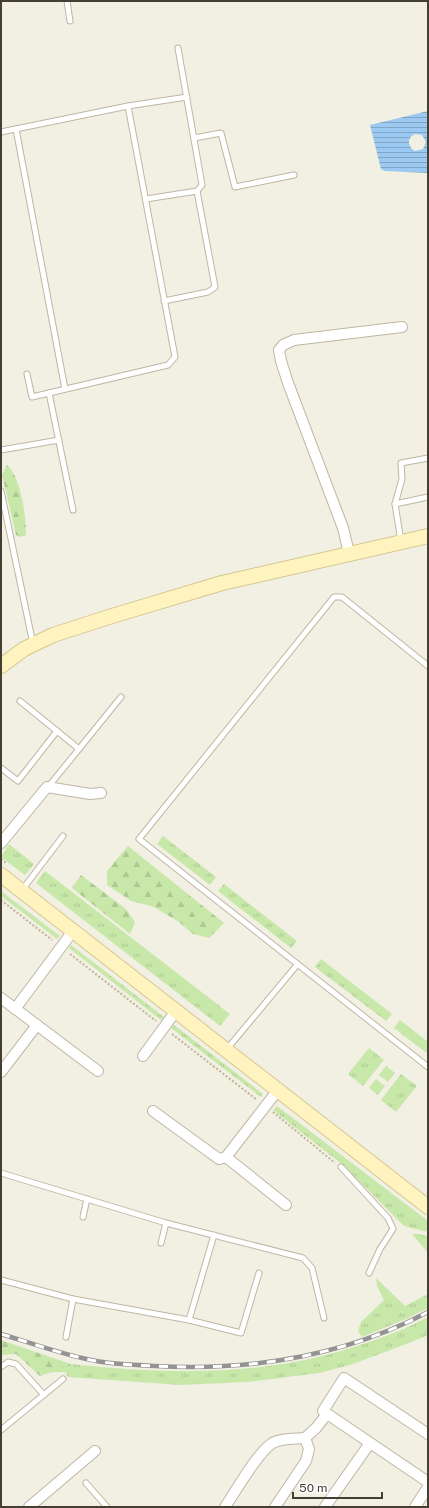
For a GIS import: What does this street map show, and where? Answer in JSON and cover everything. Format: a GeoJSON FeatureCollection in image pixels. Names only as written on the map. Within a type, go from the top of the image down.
{"type":"FeatureCollection","features":[{"type":"Feature","properties":{"kind":"main road"},"geometry":{"type":"LineString","coordinates":[[1,666],[24,649],[52,635],[215,586],[349,553],[428,536]]}},
{"type":"Feature","properties":{"kind":"main road"},"geometry":{"type":"LineString","coordinates":[[1,876],[428,1207]]}},
{"type":"Feature","properties":{"kind":"street"},"geometry":{"type":"LineString","coordinates":[[349,553],[343,528],[288,383],[279,350],[283,345],[294,340],[402,327]]}},
{"type":"Feature","properties":{"kind":"street"},"geometry":{"type":"LineString","coordinates":[[1,844],[48,787],[90,794],[101,793]]}},
{"type":"Feature","properties":{"kind":"street"},"geometry":{"type":"LineString","coordinates":[[16,1009],[73,931]]}},
{"type":"Feature","properties":{"kind":"street"},"geometry":{"type":"LineString","coordinates":[[1,998],[98,1071]]}},
{"type":"Feature","properties":{"kind":"street"},"geometry":{"type":"LineString","coordinates":[[143,1056],[176,1011]]}},
{"type":"Feature","properties":{"kind":"street"},"geometry":{"type":"LineString","coordinates":[[1,1072],[37,1025]]}},
{"type":"Feature","properties":{"kind":"street"},"geometry":{"type":"LineString","coordinates":[[153,1111],[219,1159],[226,1157],[278,1090]]}},
{"type":"Feature","properties":{"kind":"street"},"geometry":{"type":"LineString","coordinates":[[226,1157],[286,1205]]}},
{"type":"Feature","properties":{"kind":"street"},"geometry":{"type":"LineString","coordinates":[[428,1434],[344,1378],[323,1411],[428,1482]]}},
{"type":"Feature","properties":{"kind":"street"},"geometry":{"type":"LineString","coordinates":[[225,1507],[258,1458],[272,1443],[288,1439],[305,1438],[316,1428],[327,1414]]}},
{"type":"Feature","properties":{"kind":"street"},"geometry":{"type":"LineString","coordinates":[[275,1507],[306,1461],[309,1449],[305,1438]]}},
{"type":"Feature","properties":{"kind":"street"},"geometry":{"type":"LineString","coordinates":[[325,1507],[370,1443]]}},
{"type":"Feature","properties":{"kind":"street"},"geometry":{"type":"LineString","coordinates":[[29,1507],[95,1451]]}},
{"type":"Feature","properties":{"kind":"street"},"geometry":{"type":"LineString","coordinates":[[415,1507],[428,1487]]}},
{"type":"Feature","properties":{"kind":"lane"},"geometry":{"type":"LineString","coordinates":[[67,1],[70,22]]}},
{"type":"Feature","properties":{"kind":"lane"},"geometry":{"type":"LineString","coordinates":[[146,199],[197,191],[202,185],[178,48]]}},
{"type":"Feature","properties":{"kind":"lane"},"geometry":{"type":"LineString","coordinates":[[1,132],[128,106],[187,97]]}},
{"type":"Feature","properties":{"kind":"lane"},"geometry":{"type":"LineString","coordinates":[[27,374],[32,397],[168,364],[175,357],[128,106]]}},
{"type":"Feature","properties":{"kind":"lane"},"geometry":{"type":"LineString","coordinates":[[16,129],[65,389]]}},
{"type":"Feature","properties":{"kind":"lane"},"geometry":{"type":"LineString","coordinates":[[194,138],[221,133],[235,187],[294,175]]}},
{"type":"Feature","properties":{"kind":"lane"},"geometry":{"type":"LineString","coordinates":[[164,301],[208,292],[215,287],[197,191]]}},
{"type":"Feature","properties":{"kind":"lane"},"geometry":{"type":"LineString","coordinates":[[49,393],[73,510]]}},
{"type":"Feature","properties":{"kind":"lane"},"geometry":{"type":"LineString","coordinates":[[1,450],[59,440]]}},
{"type":"Feature","properties":{"kind":"lane"},"geometry":{"type":"LineString","coordinates":[[401,542],[395,504],[402,479],[401,463],[428,458]]}},
{"type":"Feature","properties":{"kind":"lane"},"geometry":{"type":"LineString","coordinates":[[1,491],[33,645]]}},
{"type":"Feature","properties":{"kind":"lane"},"geometry":{"type":"LineString","coordinates":[[395,504],[428,497]]}},
{"type":"Feature","properties":{"kind":"lane"},"geometry":{"type":"LineString","coordinates":[[428,666],[342,597],[334,597],[139,839],[296,965],[428,1067]]}},
{"type":"Feature","properties":{"kind":"lane"},"geometry":{"type":"LineString","coordinates":[[48,787],[121,697]]}},
{"type":"Feature","properties":{"kind":"lane"},"geometry":{"type":"LineString","coordinates":[[20,701],[79,749]]}},
{"type":"Feature","properties":{"kind":"lane"},"geometry":{"type":"LineString","coordinates":[[1,768],[18,782],[57,731]]}},
{"type":"Feature","properties":{"kind":"lane"},"geometry":{"type":"LineString","coordinates":[[21,891],[63,836]]}},
{"type":"Feature","properties":{"kind":"lane"},"geometry":{"type":"LineString","coordinates":[[226,1050],[296,965]]}},
{"type":"Feature","properties":{"kind":"lane"},"geometry":{"type":"LineString","coordinates":[[340,1167],[388,1218],[393,1229],[380,1249],[369,1273]]}},
{"type":"Feature","properties":{"kind":"lane"},"geometry":{"type":"LineString","coordinates":[[1,1173],[87,1200],[304,1258],[312,1268],[324,1318]]}},
{"type":"Feature","properties":{"kind":"lane"},"geometry":{"type":"LineString","coordinates":[[83,1217],[87,1200]]}},
{"type":"Feature","properties":{"kind":"lane"},"geometry":{"type":"LineString","coordinates":[[161,1243],[166,1222]]}},
{"type":"Feature","properties":{"kind":"lane"},"geometry":{"type":"LineString","coordinates":[[189,1320],[214,1235]]}},
{"type":"Feature","properties":{"kind":"lane"},"geometry":{"type":"LineString","coordinates":[[1,1280],[73,1300],[189,1320],[241,1333],[259,1273]]}},
{"type":"Feature","properties":{"kind":"lane"},"geometry":{"type":"LineString","coordinates":[[66,1337],[73,1300]]}},
{"type":"Feature","properties":{"kind":"lane"},"geometry":{"type":"LineString","coordinates":[[1,1368],[8,1362],[16,1364],[44,1395]]}},
{"type":"Feature","properties":{"kind":"lane"},"geometry":{"type":"LineString","coordinates":[[1,1430],[63,1379]]}},
{"type":"Feature","properties":{"kind":"lane"},"geometry":{"type":"LineString","coordinates":[[86,1483],[107,1507]]}},
{"type":"Feature","properties":{"kind":"green space"},"geometry":{"type":"Polygon","coordinates":[[[7,465],[16,478],[22,498],[26,535],[21,537],[16,535],[2,475],[7,465]]]}},
{"type":"Feature","properties":{"kind":"green space"},"geometry":{"type":"Polygon","coordinates":[[[163,836],[216,877],[210,885],[157,844],[163,836]]]}},
{"type":"Feature","properties":{"kind":"green space"},"geometry":{"type":"Polygon","coordinates":[[[9,844],[34,864],[25,875],[1,857],[9,844]]]}},
{"type":"Feature","properties":{"kind":"green space"},"geometry":{"type":"Polygon","coordinates":[[[128,846],[224,923],[209,938],[193,934],[179,922],[154,907],[131,901],[107,885],[107,871],[128,846]]]}},
{"type":"Feature","properties":{"kind":"green space"},"geometry":{"type":"Polygon","coordinates":[[[45,871],[230,1014],[220,1026],[36,883],[45,871]]]}},
{"type":"Feature","properties":{"kind":"green space"},"geometry":{"type":"Polygon","coordinates":[[[81,875],[126,909],[135,922],[130,934],[72,888],[81,875]]]}},
{"type":"Feature","properties":{"kind":"green space"},"geometry":{"type":"Polygon","coordinates":[[[224,884],[297,941],[291,948],[218,891],[224,884]]]}},
{"type":"Feature","properties":{"kind":"green space"},"geometry":{"type":"Polygon","coordinates":[[[1,891],[60,936],[57,939],[1,896],[1,891]]]}},
{"type":"Feature","properties":{"kind":"green space"},"geometry":{"type":"Polygon","coordinates":[[[71,945],[164,1017],[161,1020],[69,948],[71,945]]]}},
{"type":"Feature","properties":{"kind":"green space"},"geometry":{"type":"Polygon","coordinates":[[[321,959],[392,1014],[386,1021],[315,967],[321,959]]]}},
{"type":"Feature","properties":{"kind":"green space"},"geometry":{"type":"Polygon","coordinates":[[[400,1020],[428,1042],[428,1054],[394,1028],[400,1020]]]}},
{"type":"Feature","properties":{"kind":"green space"},"geometry":{"type":"Polygon","coordinates":[[[174,1025],[263,1094],[261,1097],[171,1028],[174,1025]]]}},
{"type":"Feature","properties":{"kind":"green space"},"geometry":{"type":"Polygon","coordinates":[[[369,1048],[384,1060],[363,1086],[348,1074],[369,1048]]]}},
{"type":"Feature","properties":{"kind":"green space"},"geometry":{"type":"Polygon","coordinates":[[[386,1066],[395,1073],[388,1082],[379,1075],[386,1066]]]}},
{"type":"Feature","properties":{"kind":"green space"},"geometry":{"type":"Polygon","coordinates":[[[401,1074],[417,1086],[396,1112],[381,1100],[401,1074]]]}},
{"type":"Feature","properties":{"kind":"green space"},"geometry":{"type":"Polygon","coordinates":[[[376,1079],[385,1086],[378,1095],[369,1088],[376,1079]]]}},
{"type":"Feature","properties":{"kind":"green space"},"geometry":{"type":"Polygon","coordinates":[[[277,1106],[428,1221],[428,1232],[404,1226],[343,1165],[273,1110],[277,1106]]]}},
{"type":"Feature","properties":{"kind":"green space"},"geometry":{"type":"Polygon","coordinates":[[[412,1234],[420,1234],[428,1237],[428,1253],[412,1234]]]}},
{"type":"Feature","properties":{"kind":"green space"},"geometry":{"type":"Polygon","coordinates":[[[376,1278],[405,1306],[428,1294],[428,1308],[406,1319],[362,1337],[358,1331],[361,1322],[384,1300],[377,1286],[376,1278]]]}},
{"type":"Feature","properties":{"kind":"green space"},"geometry":{"type":"Polygon","coordinates":[[[428,1317],[428,1335],[350,1365],[319,1373],[248,1382],[180,1385],[68,1377],[65,1372],[71,1364],[109,1368],[185,1371],[259,1367],[296,1362],[384,1337],[428,1317]]]}},
{"type":"Feature","properties":{"kind":"green space"},"geometry":{"type":"Polygon","coordinates":[[[1,1340],[71,1364],[65,1372],[53,1372],[40,1376],[16,1354],[1,1355],[1,1340]]]}},
{"type":"Feature","properties":{"kind":"water"},"geometry":{"type":"Polygon","coordinates":[[[428,111],[428,173],[385,171],[381,169],[370,125],[428,111]],[[415,134],[409,140],[409,145],[415,151],[423,149],[426,142],[422,135],[415,134]]]}},
{"type":"Feature","properties":{"kind":"railway"},"geometry":{"type":"LineString","coordinates":[[1,1334],[62,1353],[100,1362],[155,1366],[226,1366],[295,1358],[329,1350],[363,1340],[428,1312]]}}]}
